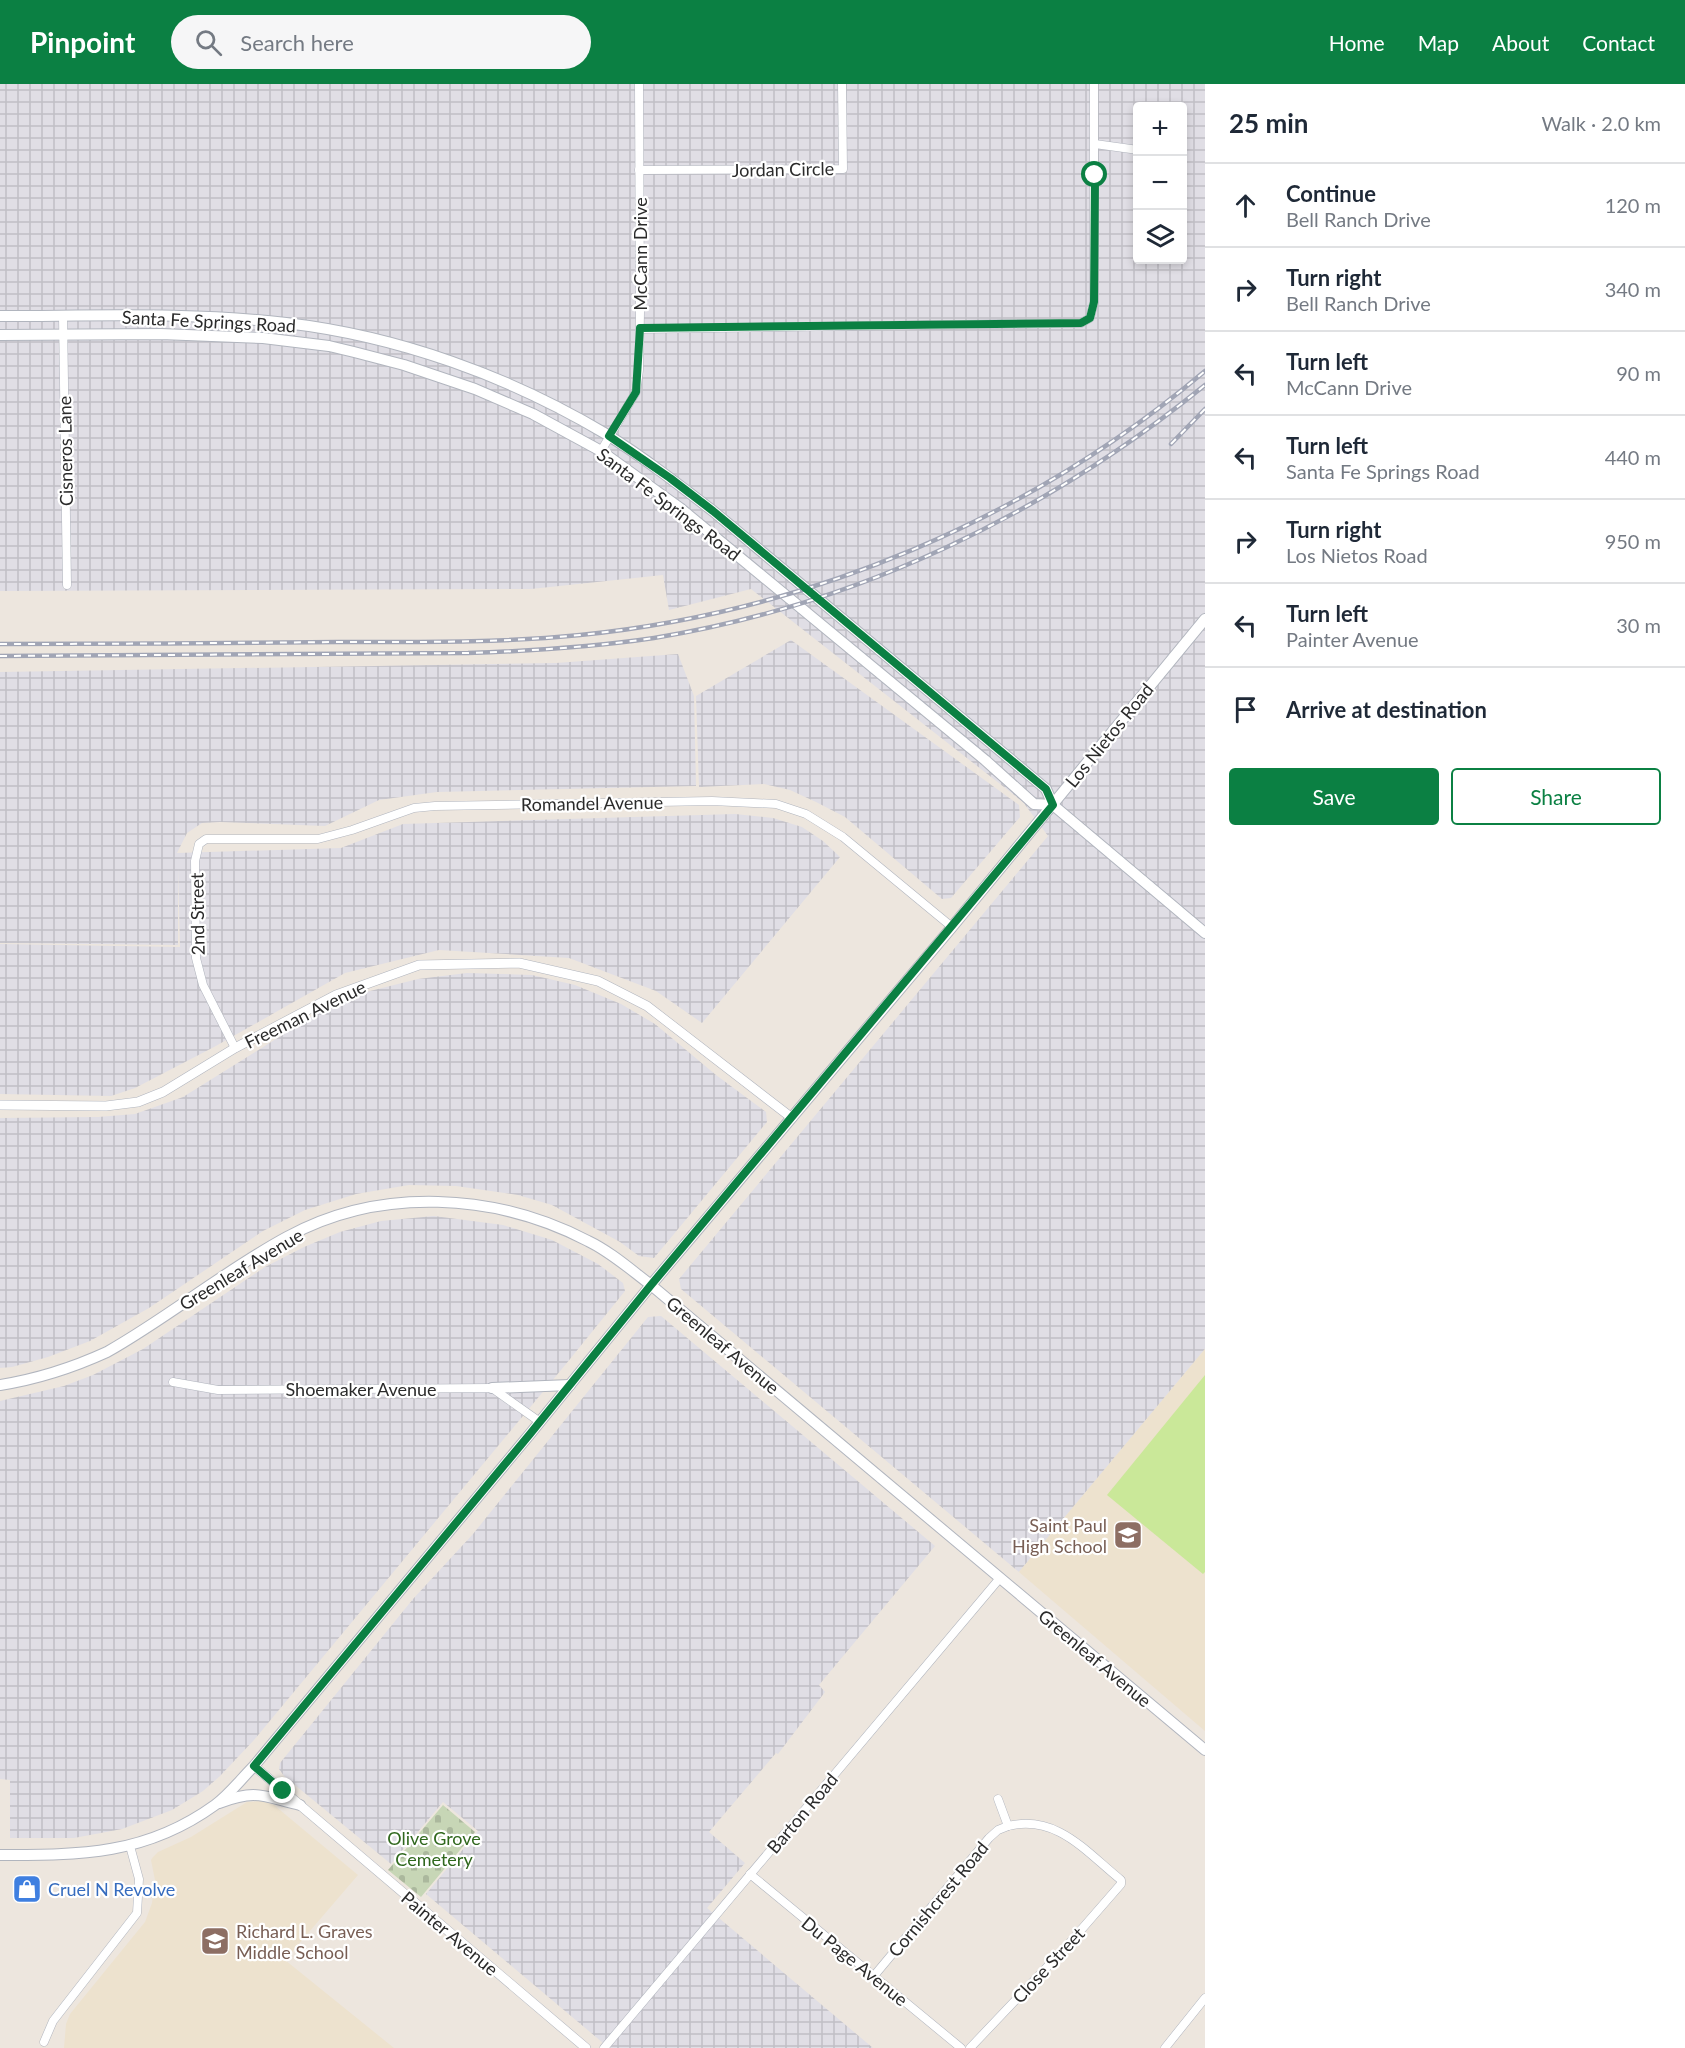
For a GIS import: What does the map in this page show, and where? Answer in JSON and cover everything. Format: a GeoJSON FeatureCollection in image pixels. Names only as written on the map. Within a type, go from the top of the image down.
{"type":"FeatureCollection","features":[{"type":"Feature","properties":{"kind":"main road","name":"Santa Fe Springs Road"},"geometry":{"type":"LineString","coordinates":[[0,316],[249,319],[297,324],[358,335],[408,348],[520,389],[609,436],[713,511],[1046,789],[1053,805],[1205,933]]}},
{"type":"Feature","properties":{"kind":"main road","name":"Santa Fe Springs Road"},"geometry":{"type":"LineString","coordinates":[[0,335],[200,334],[263,338],[329,346],[404,365],[475,389],[532,414],[601,451],[680,508],[947,728],[1034,804],[1053,805]]}},
{"type":"Feature","properties":{"kind":"main road","name":"Los Nietos Road"},"geometry":{"type":"LineString","coordinates":[[254,1766],[651,1285],[952,927],[1053,805],[1104,739],[1205,619]]}},
{"type":"Feature","properties":{"kind":"main road"},"geometry":{"type":"LineString","coordinates":[[947,728],[957,716]]}},
{"type":"Feature","properties":{"kind":"main road","name":"Greenleaf Avenue"},"geometry":{"type":"LineString","coordinates":[[0,1385],[46,1376],[107,1352],[288,1236],[345,1214],[398,1203],[444,1202],[483,1205],[537,1218],[590,1242],[612,1255],[651,1285],[1205,1750]]}},
{"type":"Feature","properties":{"kind":"main road"},"geometry":{"type":"LineString","coordinates":[[492,1388],[570,1385]]}},
{"type":"Feature","properties":{"kind":"main road"},"geometry":{"type":"LineString","coordinates":[[216,1804],[254,1766]]}},
{"type":"Feature","properties":{"kind":"main road"},"geometry":{"type":"LineString","coordinates":[[0,1855],[72,1855],[130,1846],[176,1827],[216,1804],[251,1794],[265,1795],[300,1805]]}},
{"type":"Feature","properties":{"kind":"street","name":"McCann Drive"},"geometry":{"type":"LineString","coordinates":[[601,451],[636,392],[640,328],[639,84]]}},
{"type":"Feature","properties":{"kind":"street","name":"Jordan Circle"},"geometry":{"type":"LineString","coordinates":[[639,170],[843,169],[842,84]]}},
{"type":"Feature","properties":{"kind":"street"},"geometry":{"type":"LineString","coordinates":[[640,328],[1081,323],[1090,318],[1094,302],[1094,84]]}},
{"type":"Feature","properties":{"kind":"street"},"geometry":{"type":"LineString","coordinates":[[1095,144],[1133,149]]}},
{"type":"Feature","properties":{"kind":"street","name":"Cisneros Lane"},"geometry":{"type":"LineString","coordinates":[[63,316],[68,585]]}},
{"type":"Feature","properties":{"kind":"street","name":"Romandel Avenue"},"geometry":{"type":"LineString","coordinates":[[199,844],[206,839],[218,838],[318,839],[352,830],[414,808],[435,806],[712,801],[776,804],[806,814],[843,837],[952,927]]}},
{"type":"Feature","properties":{"kind":"street","name":"2nd Street"},"geometry":{"type":"LineString","coordinates":[[199,844],[195,861],[196,958],[203,985],[235,1048]]}},
{"type":"Feature","properties":{"kind":"street","name":"Freeman Avenue"},"geometry":{"type":"LineString","coordinates":[[0,1105],[106,1106],[138,1102],[164,1092],[235,1048],[336,995],[419,965],[519,963],[598,981],[647,1006],[792,1118]]}},
{"type":"Feature","properties":{"kind":"street","name":"Shoemaker Avenue"},"geometry":{"type":"LineString","coordinates":[[173,1382],[218,1390],[492,1388]]}},
{"type":"Feature","properties":{"kind":"street"},"geometry":{"type":"LineString","coordinates":[[492,1388],[540,1422]]}},
{"type":"Feature","properties":{"kind":"street","name":"Barton Road"},"geometry":{"type":"LineString","coordinates":[[604,2048],[999,1578]]}},
{"type":"Feature","properties":{"kind":"street","name":"Painter Avenue"},"geometry":{"type":"LineString","coordinates":[[254,1766],[586,2048]]}},
{"type":"Feature","properties":{"kind":"street"},"geometry":{"type":"LineString","coordinates":[[998,1799],[1008,1826]]}},
{"type":"Feature","properties":{"kind":"street","name":"Close Street"},"geometry":{"type":"LineString","coordinates":[[970,2048],[1120,1888],[1121,1880],[1060,1831],[1034,1824],[1008,1826]]}},
{"type":"Feature","properties":{"kind":"street","name":"Cornishcrest Road"},"geometry":{"type":"LineString","coordinates":[[873,1977],[989,1838],[998,1830],[1008,1826]]}},
{"type":"Feature","properties":{"kind":"street"},"geometry":{"type":"LineString","coordinates":[[44,2042],[53,2021],[137,1913],[139,1879],[130,1846]]}},
{"type":"Feature","properties":{"kind":"street","name":"Du Page Avenue"},"geometry":{"type":"LineString","coordinates":[[750,1874],[961,2048]]}},
{"type":"Feature","properties":{"kind":"street"},"geometry":{"type":"LineString","coordinates":[[1165,2048],[1205,1998]]}},
{"type":"Feature","properties":{"kind":"shaded area"},"geometry":{"type":"Polygon","coordinates":[[[0,84],[1205,84],[1205,1349],[1019,1572],[681,1289],[679,1279],[1048,836],[1023,802],[751,589],[669,610],[663,575],[531,589],[0,591],[0,84]]]}},
{"type":"Feature","properties":{"kind":"shaded area"},"geometry":{"type":"Polygon","coordinates":[[[791,640],[1019,805],[1020,817],[951,898],[942,899],[845,817],[790,790],[764,784],[699,787],[696,696],[791,640]]]}},
{"type":"Feature","properties":{"kind":"shaded area"},"geometry":{"type":"Polygon","coordinates":[[[678,654],[694,696],[696,786],[437,792],[379,800],[325,826],[202,823],[187,833],[177,853],[341,848],[403,824],[735,814],[773,818],[802,827],[823,841],[840,857],[702,1023],[656,991],[569,958],[439,950],[345,973],[214,1047],[135,1088],[111,1096],[0,1094],[0,944],[180,947],[178,868],[178,945],[0,943],[0,672],[556,663],[678,654]]]}},
{"type":"Feature","properties":{"kind":"shaded area"},"geometry":{"type":"Polygon","coordinates":[[[467,973],[532,975],[575,985],[621,1004],[655,1024],[716,1075],[766,1112],[767,1122],[654,1258],[639,1256],[620,1242],[552,1205],[518,1195],[456,1186],[409,1185],[356,1194],[305,1210],[263,1231],[149,1308],[90,1341],[48,1357],[0,1368],[0,1118],[98,1117],[135,1114],[183,1097],[319,1012],[362,993],[418,979],[467,973]]]}},
{"type":"Feature","properties":{"kind":"shaded area"},"geometry":{"type":"Polygon","coordinates":[[[434,1216],[503,1225],[552,1240],[598,1264],[623,1283],[625,1291],[254,1740],[220,1776],[203,1791],[172,1810],[122,1829],[74,1838],[10,1838],[10,1780],[0,1779],[0,1401],[64,1386],[93,1375],[143,1349],[265,1267],[304,1247],[340,1232],[381,1221],[434,1216]]]}},
{"type":"Feature","properties":{"kind":"shaded area"},"geometry":{"type":"Polygon","coordinates":[[[661,1316],[935,1546],[819,1685],[825,1692],[778,1754],[776,1753],[709,1832],[745,1863],[707,1908],[873,2048],[609,2048],[426,1894],[478,1831],[443,1802],[391,1864],[284,1776],[279,1769],[280,1763],[413,1599],[473,1534],[648,1317],[661,1316]]]}},
{"type":"Feature","properties":{"kind":"shaded area","name":"Saint Paul High School"},"geometry":{"type":"Polygon","coordinates":[[[1205,1349],[1205,1731],[1019,1572],[1205,1349]]]}},
{"type":"Feature","properties":{"kind":"shaded area","name":"Richard L. Graves Middle School"},"geometry":{"type":"Polygon","coordinates":[[[262,1801],[274,1805],[358,1875],[285,1960],[394,2048],[64,2048],[66,2024],[70,2014],[145,1922],[152,1903],[155,1880],[151,1860],[153,1857],[158,1852],[191,1837],[247,1802],[262,1801]]]}},
{"type":"Feature","properties":{"kind":"green space"},"geometry":{"type":"Polygon","coordinates":[[[1205,1375],[1205,1572],[1203,1574],[1107,1495],[1205,1375]]]}},
{"type":"Feature","properties":{"kind":"green space","name":"Olive Grove Cemetery"},"geometry":{"type":"Polygon","coordinates":[[[443,1805],[475,1832],[421,1897],[388,1870],[443,1805]]]}},
{"type":"Feature","properties":{"kind":"railway"},"geometry":{"type":"LineString","coordinates":[[0,644],[490,641],[580,635],[665,623],[749,605],[832,580],[912,550],[990,514],[1066,471],[1137,424],[1205,371]]}},
{"type":"Feature","properties":{"kind":"railway"},"geometry":{"type":"LineString","coordinates":[[0,656],[491,652],[631,641],[729,623],[803,603],[876,577],[946,547],[1014,513],[1080,474],[1144,432],[1205,385]]}},
{"type":"Feature","properties":{"kind":"railway"},"geometry":{"type":"LineString","coordinates":[[1171,444],[1205,409]]}},
{"type":"Feature","properties":{"kind":"place","name":"Saint Paul High School"},"geometry":{"type":"Point","coordinates":[1128,1535]}},
{"type":"Feature","properties":{"kind":"place","name":"Cruel N Revolve"},"geometry":{"type":"Point","coordinates":[27,1889]}},
{"type":"Feature","properties":{"kind":"place","name":"Richard L. Graves Middle School"},"geometry":{"type":"Point","coordinates":[215,1941]}},
{"type":"Feature","properties":{"kind":"route"},"geometry":{"type":"LineString","coordinates":[[283,1791],[254,1766],[651,1285],[1053,805],[1046,789],[778,564],[670,478],[609,436],[636,392],[640,328],[1081,323],[1090,318],[1094,302],[1095,175]]}}]}
